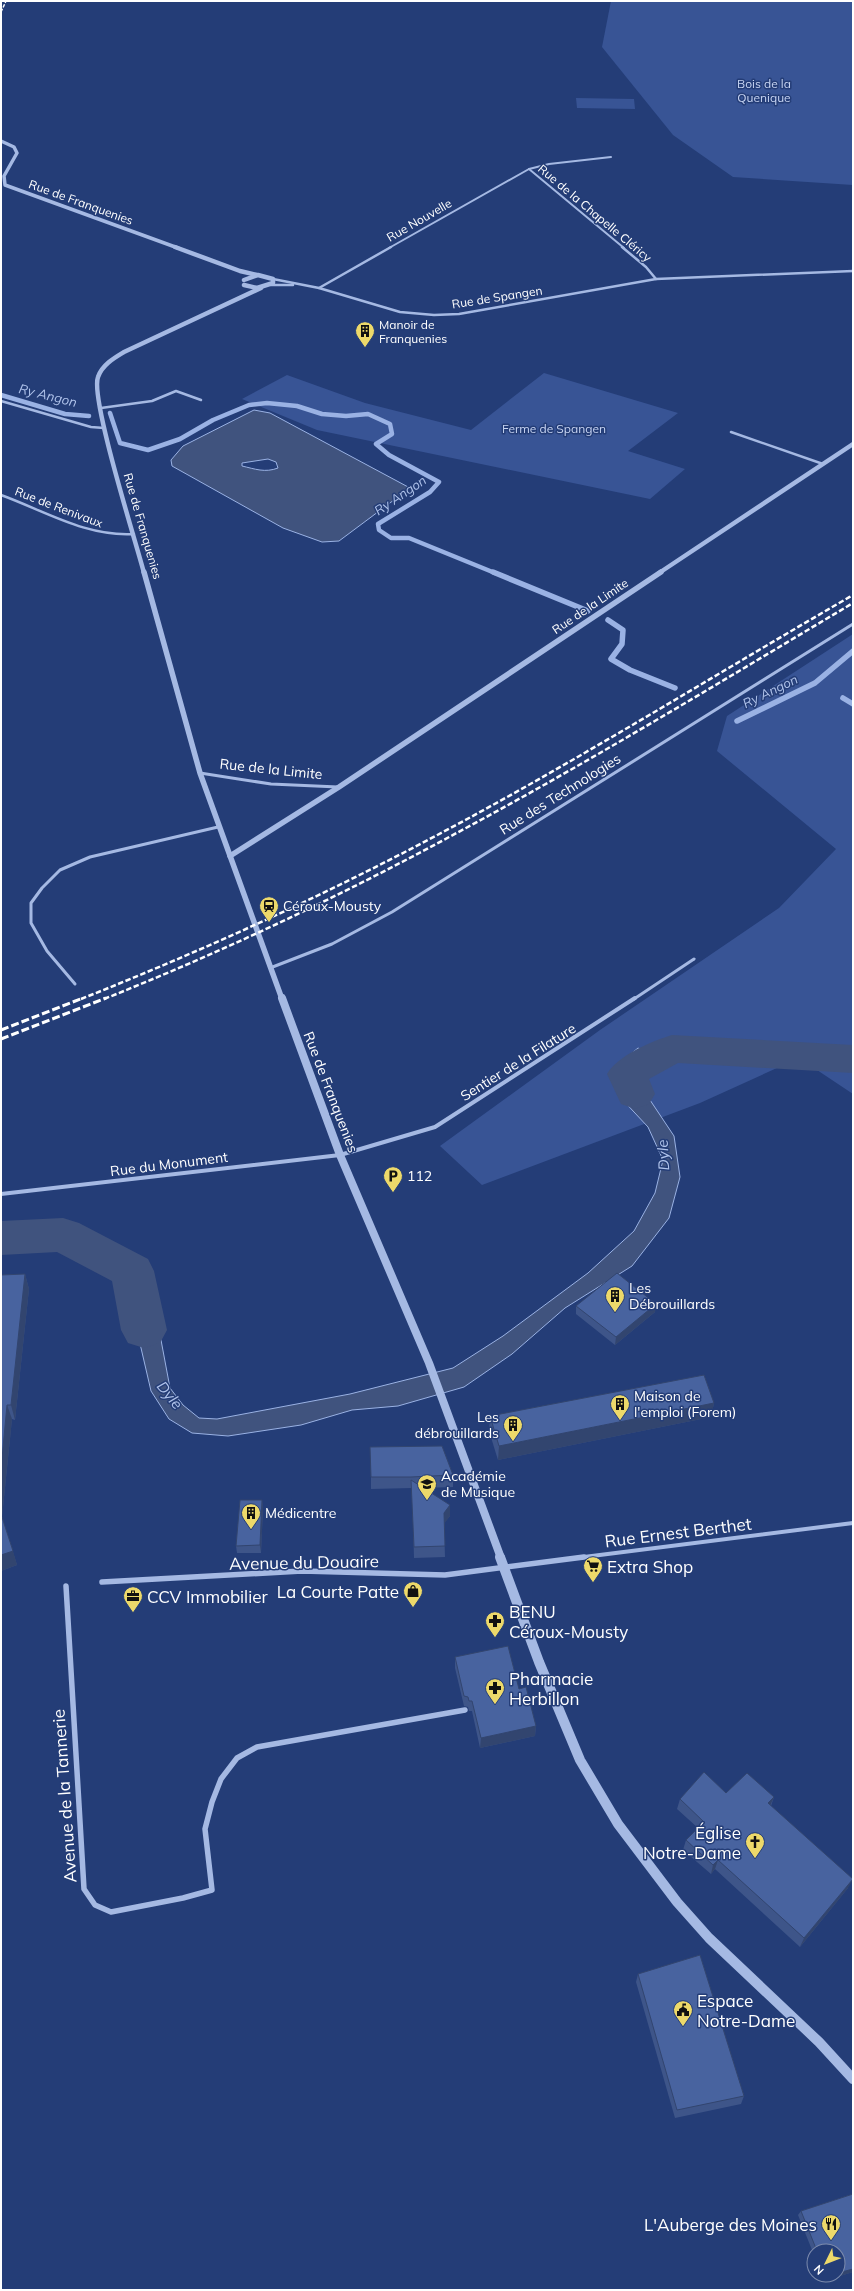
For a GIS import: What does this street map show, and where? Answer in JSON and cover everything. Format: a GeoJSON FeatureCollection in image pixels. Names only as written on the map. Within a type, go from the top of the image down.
{"type":"FeatureCollection","features":[{"type":"Feature","properties":{"kind":"street"},"geometry":{"type":"LineString","coordinates":[[1,141],[14,147],[17,154],[4,176],[3,185]]}},
{"type":"Feature","properties":{"kind":"street","name":"Rue de la Chapelle Cléricy"},"geometry":{"type":"LineString","coordinates":[[529,169],[549,164],[597,161],[611,157]]}},
{"type":"Feature","properties":{"kind":"street","name":"Rue de la Chapelle Cléricy"},"geometry":{"type":"LineString","coordinates":[[529,169],[646,267],[656,279]]}},
{"type":"Feature","properties":{"kind":"street","name":"Rue Nouvelle"},"geometry":{"type":"LineString","coordinates":[[319,288],[529,169]]}},
{"type":"Feature","properties":{"kind":"street","name":"Rue de Franquenies"},"geometry":{"type":"LineString","coordinates":[[3,185],[240,271],[273,279]]}},
{"type":"Feature","properties":{"kind":"street"},"geometry":{"type":"LineString","coordinates":[[240,271],[244,280],[241,289],[261,288]]}},
{"type":"Feature","properties":{"kind":"street","name":"Rue de Spangen"},"geometry":{"type":"LineString","coordinates":[[270,285],[295,285],[319,288],[400,312],[453,314],[656,279],[853,271]]}},
{"type":"Feature","properties":{"kind":"street"},"geometry":{"type":"LineString","coordinates":[[244,280],[257,275]]}},
{"type":"Feature","properties":{"kind":"street"},"geometry":{"type":"LineString","coordinates":[[270,285],[273,283],[273,279]]}},
{"type":"Feature","properties":{"kind":"street","name":"Rue de Spangen"},"geometry":{"type":"LineString","coordinates":[[273,279],[295,285]]}},
{"type":"Feature","properties":{"kind":"street","name":"Rue de Franquenies"},"geometry":{"type":"LineString","coordinates":[[270,285],[227,302],[109,361],[99,371],[96,382],[104,428],[200,773],[249,914],[340,1154],[429,1363],[539,1662],[580,1760],[618,1824],[677,1902],[709,1938],[819,2042],[853,2079]]}},
{"type":"Feature","properties":{"kind":"street","name":"Rue de Franquenies"},"geometry":{"type":"LineString","coordinates":[[227,302],[241,289]]}},
{"type":"Feature","properties":{"kind":"street"},"geometry":{"type":"LineString","coordinates":[[100,408],[152,401],[176,392],[200,400]]}},
{"type":"Feature","properties":{"kind":"street"},"geometry":{"type":"LineString","coordinates":[[1,401],[91,427],[104,428]]}},
{"type":"Feature","properties":{"kind":"street"},"geometry":{"type":"LineString","coordinates":[[731,432],[823,464]]}},
{"type":"Feature","properties":{"kind":"street","name":"Rue de la Limite"},"geometry":{"type":"LineString","coordinates":[[230,856],[339,787],[853,444]]}},
{"type":"Feature","properties":{"kind":"street","name":"Rue de Renivaux"},"geometry":{"type":"LineString","coordinates":[[1,495],[99,533],[119,536],[134,534]]}},
{"type":"Feature","properties":{"kind":"street","name":"Rue des Technologies"},"geometry":{"type":"LineString","coordinates":[[270,968],[317,952],[416,898],[757,682],[853,624]]}},
{"type":"Feature","properties":{"kind":"street","name":"Rue de la Limite"},"geometry":{"type":"LineString","coordinates":[[200,773],[271,784],[339,787]]}},
{"type":"Feature","properties":{"kind":"street"},"geometry":{"type":"LineString","coordinates":[[75,984],[47,950],[30,923],[31,903],[42,888],[60,870],[90,858],[218,827]]}},
{"type":"Feature","properties":{"kind":"street","name":"Sentier de la Filature"},"geometry":{"type":"LineString","coordinates":[[340,1154],[364,1149],[435,1127],[580,1036],[694,959]]}},
{"type":"Feature","properties":{"kind":"street","name":"Rue du Monument"},"geometry":{"type":"LineString","coordinates":[[1,1194],[340,1154]]}},
{"type":"Feature","properties":{"kind":"street","name":"Rue Ernest Berthet"},"geometry":{"type":"LineString","coordinates":[[505,1567],[853,1523]]}},
{"type":"Feature","properties":{"kind":"street","name":"Avenue du Douaire"},"geometry":{"type":"LineString","coordinates":[[102,1582],[302,1571],[445,1575],[505,1567]]}},
{"type":"Feature","properties":{"kind":"street","name":"Avenue de la Tannerie"},"geometry":{"type":"LineString","coordinates":[[66,1586],[84,1889],[95,1905],[111,1912],[183,1898],[212,1890],[205,1829],[212,1802],[221,1779],[237,1758],[256,1747],[465,1710]]}},
{"type":"Feature","properties":{"kind":"green space","name":"Bois de la Quenique"},"geometry":{"type":"Polygon","coordinates":[[[611,1],[853,1],[853,185],[733,177],[673,135],[602,47],[611,1]]]}},
{"type":"Feature","properties":{"kind":"green space"},"geometry":{"type":"Polygon","coordinates":[[[576,98],[634,99],[635,109],[577,108],[576,98]]]}},
{"type":"Feature","properties":{"kind":"green space","name":"Ferme de Spangen"},"geometry":{"type":"Polygon","coordinates":[[[544,373],[678,413],[628,451],[685,469],[650,499],[317,430],[242,399],[287,375],[365,403],[471,430],[544,373]]]}},
{"type":"Feature","properties":{"kind":"green space"},"geometry":{"type":"Polygon","coordinates":[[[853,634],[853,1094],[799,1058],[700,1103],[482,1185],[440,1146],[600,1030],[779,908],[836,849],[717,751],[727,716],[853,634]]]}},
{"type":"Feature","properties":{"kind":"water"},"geometry":{"type":"Polygon","coordinates":[[[254,410],[270,413],[410,488],[339,541],[322,542],[283,528],[172,466],[171,460],[183,446],[254,410]],[[268,459],[242,463],[242,466],[260,470],[269,470],[278,468],[276,462],[268,459]]]}},
{"type":"Feature","properties":{"kind":"water"},"geometry":{"type":"Polygon","coordinates":[[[638,1048],[664,1059],[653,1062],[640,1073],[642,1088],[674,1136],[680,1177],[669,1218],[632,1266],[565,1308],[512,1354],[464,1387],[398,1406],[352,1410],[301,1425],[228,1436],[192,1433],[169,1419],[151,1391],[128,1292],[101,1259],[67,1241],[30,1241],[1,1247],[1,1233],[36,1229],[81,1230],[111,1249],[139,1281],[161,1340],[170,1388],[183,1405],[199,1418],[217,1419],[350,1394],[453,1368],[503,1336],[588,1273],[634,1231],[655,1193],[663,1160],[648,1127],[620,1097],[614,1068],[638,1048]]]}},
{"type":"Feature","properties":{"kind":"building","name":"Les Débrouillards"},"geometry":{"type":"Polygon","coordinates":[[[617,1273],[656,1304],[616,1337],[576,1306],[617,1273]]]}},
{"type":"Feature","properties":{"kind":"building"},"geometry":{"type":"Polygon","coordinates":[[[25,1274],[11,1405],[7,1405],[1,1469],[1,1275],[25,1274]]]}},
{"type":"Feature","properties":{"kind":"building"},"geometry":{"type":"Polygon","coordinates":[[[704,1375],[714,1403],[499,1446],[490,1416],[704,1375]]]}},
{"type":"Feature","properties":{"kind":"building"},"geometry":{"type":"Polygon","coordinates":[[[442,1446],[453,1475],[371,1477],[370,1447],[442,1446]]]}},
{"type":"Feature","properties":{"kind":"building"},"geometry":{"type":"Polygon","coordinates":[[[411,1480],[450,1505],[444,1513],[445,1546],[414,1547],[411,1480]]]}},
{"type":"Feature","properties":{"kind":"building","name":"Médicentre"},"geometry":{"type":"Polygon","coordinates":[[[240,1500],[262,1500],[260,1545],[236,1546],[240,1500]]]}},
{"type":"Feature","properties":{"kind":"building"},"geometry":{"type":"Polygon","coordinates":[[[1,1514],[13,1551],[1,1555],[1,1514]]]}},
{"type":"Feature","properties":{"kind":"building","name":"Pharmacie Herbillon"},"geometry":{"type":"Polygon","coordinates":[[[508,1646],[519,1689],[526,1687],[536,1726],[481,1738],[472,1701],[469,1701],[468,1697],[464,1696],[455,1657],[508,1646]]]}},
{"type":"Feature","properties":{"kind":"building","name":"Église Notre-Dame"},"geometry":{"type":"Polygon","coordinates":[[[704,1772],[726,1793],[747,1773],[774,1797],[768,1803],[853,1879],[804,1938],[718,1860],[713,1865],[686,1840],[704,1822],[680,1799],[704,1772]]]}},
{"type":"Feature","properties":{"kind":"building","name":"Espace Notre-Dame"},"geometry":{"type":"Polygon","coordinates":[[[700,1955],[744,2096],[677,2110],[638,1974],[700,1955]]]}},
{"type":"Feature","properties":{"kind":"building","name":"L'Auberge des Moines"},"geometry":{"type":"Polygon","coordinates":[[[853,2194],[853,2269],[846,2271],[846,2243],[814,2243],[801,2211],[853,2194]]]}},
{"type":"Feature","properties":{"kind":"waterway","name":"Ry Angon"},"geometry":{"type":"LineString","coordinates":[[1,395],[65,414],[89,416]]}},
{"type":"Feature","properties":{"kind":"waterway","name":"Ry Angon"},"geometry":{"type":"LineString","coordinates":[[110,413],[120,443],[148,450],[180,439],[213,420],[249,405],[267,403],[297,406],[322,414],[346,416],[368,414],[390,424],[392,434],[376,444],[389,455],[439,482],[430,492],[378,524],[379,530],[391,538],[409,538],[495,573]]}},
{"type":"Feature","properties":{"kind":"waterway","name":"Ry Angon"},"geometry":{"type":"LineString","coordinates":[[493,572],[588,611]]}},
{"type":"Feature","properties":{"kind":"waterway","name":"Ry Angon"},"geometry":{"type":"LineString","coordinates":[[608,620],[623,630],[622,644],[611,659],[630,670],[675,688]]}},
{"type":"Feature","properties":{"kind":"waterway","name":"Ry Angon"},"geometry":{"type":"LineString","coordinates":[[737,721],[815,683],[853,651]]}},
{"type":"Feature","properties":{"kind":"waterway","name":"Ry Angon"},"geometry":{"type":"LineString","coordinates":[[843,698],[853,704]]}},
{"type":"Feature","properties":{"kind":"waterway","name":"Dyle"},"geometry":{"type":"LineString","coordinates":[[635,1094],[627,1074],[672,1049],[853,1059]]}},
{"type":"Feature","properties":{"kind":"waterway","name":"Dyle"},"geometry":{"type":"LineString","coordinates":[[1,1238],[63,1235],[132,1271],[144,1330]]}},
{"type":"Feature","properties":{"kind":"railway"},"geometry":{"type":"LineString","coordinates":[[1,12],[6,1]]}},
{"type":"Feature","properties":{"kind":"railway"},"geometry":{"type":"LineString","coordinates":[[81,999],[264,921],[354,878],[443,832],[546,775],[853,595]]}},
{"type":"Feature","properties":{"kind":"railway"},"geometry":{"type":"LineString","coordinates":[[104,999],[236,943],[323,902],[408,859],[553,780],[853,603]]}},
{"type":"Feature","properties":{"kind":"railway"},"geometry":{"type":"LineString","coordinates":[[1,1030],[83,998]]}},
{"type":"Feature","properties":{"kind":"railway"},"geometry":{"type":"LineString","coordinates":[[1,1039],[106,998]]}},
{"type":"Feature","properties":{"kind":"place","name":"Manoir de Franquenies"},"geometry":{"type":"Point","coordinates":[365,348]}},
{"type":"Feature","properties":{"kind":"place","name":"Céroux-Mousty"},"geometry":{"type":"Point","coordinates":[269,923]}},
{"type":"Feature","properties":{"kind":"place","name":"112"},"geometry":{"type":"Point","coordinates":[393,1193]}},
{"type":"Feature","properties":{"kind":"place","name":"Les Débrouillards"},"geometry":{"type":"Point","coordinates":[615,1313]}},
{"type":"Feature","properties":{"kind":"place","name":"Maison de l'emploi (Forem)"},"geometry":{"type":"Point","coordinates":[620,1421]}},
{"type":"Feature","properties":{"kind":"place","name":"Les débrouillards"},"geometry":{"type":"Point","coordinates":[513,1442]}},
{"type":"Feature","properties":{"kind":"place","name":"Académie de Musique"},"geometry":{"type":"Point","coordinates":[427,1501]}},
{"type":"Feature","properties":{"kind":"place","name":"Médicentre"},"geometry":{"type":"Point","coordinates":[251,1530]}},
{"type":"Feature","properties":{"kind":"place","name":"Extra Shop"},"geometry":{"type":"Point","coordinates":[593,1583]}},
{"type":"Feature","properties":{"kind":"place","name":"La Courte Patte"},"geometry":{"type":"Point","coordinates":[413,1608]}},
{"type":"Feature","properties":{"kind":"place","name":"CCV Immobilier"},"geometry":{"type":"Point","coordinates":[133,1613]}},
{"type":"Feature","properties":{"kind":"place","name":"BENU Céroux-Mousty"},"geometry":{"type":"Point","coordinates":[495,1638]}},
{"type":"Feature","properties":{"kind":"place","name":"Pharmacie Herbillon"},"geometry":{"type":"Point","coordinates":[495,1705]}},
{"type":"Feature","properties":{"kind":"place","name":"Église Notre-Dame"},"geometry":{"type":"Point","coordinates":[755,1859]}},
{"type":"Feature","properties":{"kind":"place","name":"Espace Notre-Dame"},"geometry":{"type":"Point","coordinates":[683,2027]}},
{"type":"Feature","properties":{"kind":"place","name":"L'Auberge des Moines"},"geometry":{"type":"Point","coordinates":[831,2241]}}]}
